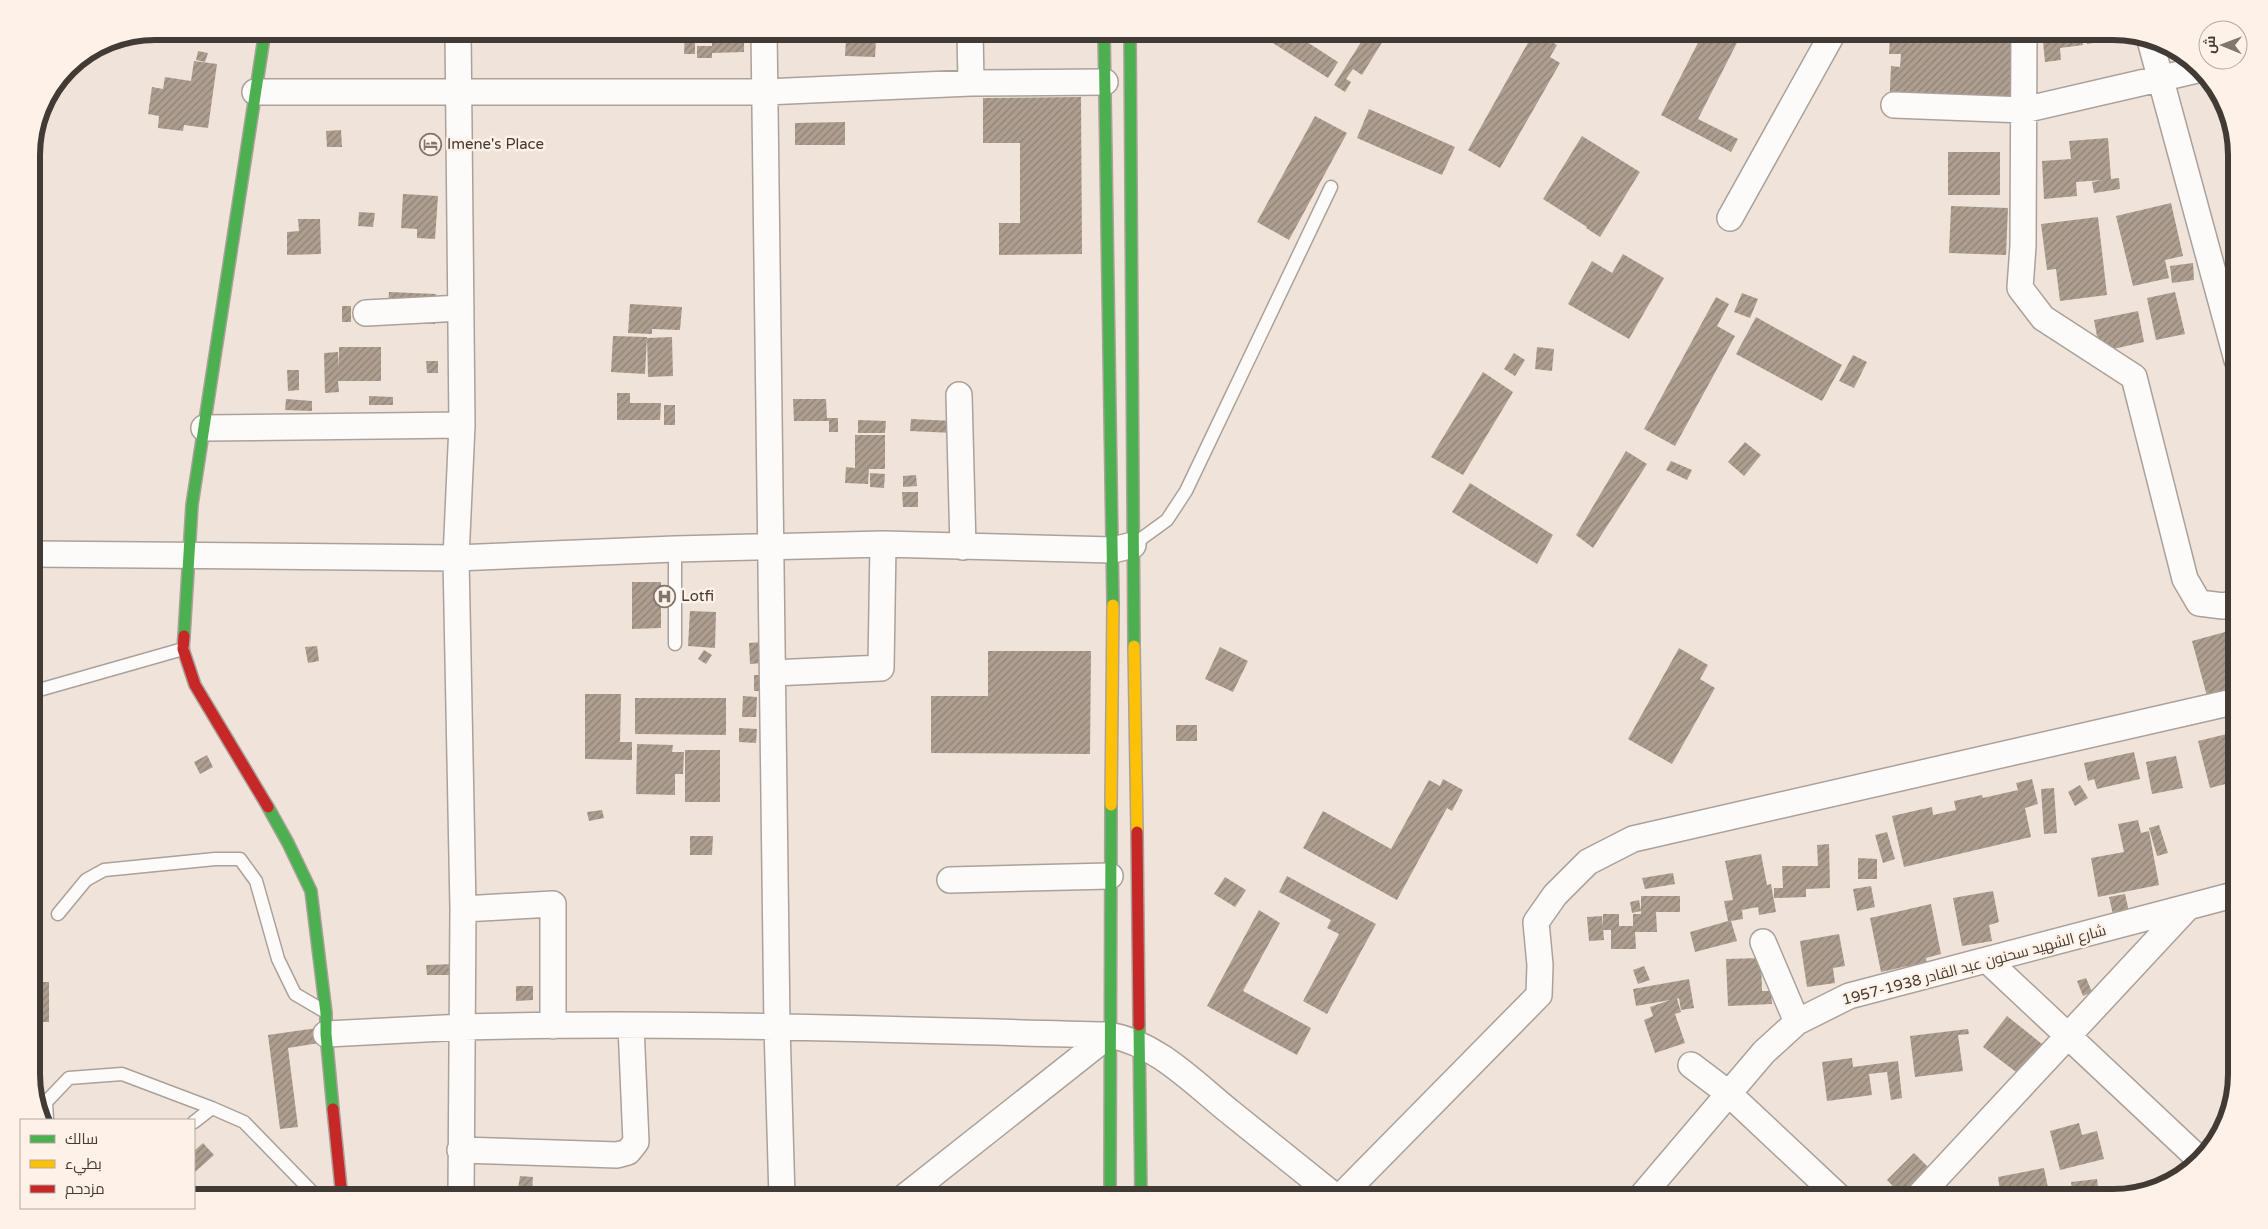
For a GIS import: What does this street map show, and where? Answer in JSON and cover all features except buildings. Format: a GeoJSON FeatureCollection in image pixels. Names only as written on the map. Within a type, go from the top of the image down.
{"type":"FeatureCollection","features":[{"type":"Feature","properties":{"kind":"street"},"geometry":{"type":"LineString","coordinates":[[264,40],[192,505],[183,649],[195,685],[283,835],[311,891],[326,1023],[341,1189]]}},
{"type":"Feature","properties":{"kind":"street"},"geometry":{"type":"LineString","coordinates":[[458,40],[462,426],[456,558],[463,909],[461,1189]]}},
{"type":"Feature","properties":{"kind":"street"},"geometry":{"type":"LineString","coordinates":[[764,40],[777,1027],[782,1189]]}},
{"type":"Feature","properties":{"kind":"street"},"geometry":{"type":"LineString","coordinates":[[970,40],[971,83]]}},
{"type":"Feature","properties":{"kind":"street"},"geometry":{"type":"LineString","coordinates":[[1104,40],[1140,1044],[1141,1189]]}},
{"type":"Feature","properties":{"kind":"street"},"geometry":{"type":"LineString","coordinates":[[1110,1189],[1110,876],[1123,547],[1130,40]]}},
{"type":"Feature","properties":{"kind":"street"},"geometry":{"type":"LineString","coordinates":[[1730,218],[1829,40]]}},
{"type":"Feature","properties":{"kind":"street"},"geometry":{"type":"LineString","coordinates":[[2024,40],[2023,246],[2020,288],[2043,318],[2134,377],[2185,579],[2199,603],[2228,605]]}},
{"type":"Feature","properties":{"kind":"street"},"geometry":{"type":"LineString","coordinates":[[2152,47],[2228,331]]}},
{"type":"Feature","properties":{"kind":"street"},"geometry":{"type":"LineString","coordinates":[[1894,105],[2024,110],[2191,71]]}},
{"type":"Feature","properties":{"kind":"street"},"geometry":{"type":"LineString","coordinates":[[255,92],[765,92],[971,83],[1105,82]]}},
{"type":"Feature","properties":{"kind":"street"},"geometry":{"type":"LineString","coordinates":[[366,313],[461,308]]}},
{"type":"Feature","properties":{"kind":"street"},"geometry":{"type":"LineString","coordinates":[[959,395],[963,547]]}},
{"type":"Feature","properties":{"kind":"street"},"geometry":{"type":"LineString","coordinates":[[204,428],[462,426]]}},
{"type":"Feature","properties":{"kind":"street"},"geometry":{"type":"LineString","coordinates":[[40,554],[456,558],[675,549],[883,544],[963,547],[1123,547]]}},
{"type":"Feature","properties":{"kind":"street"},"geometry":{"type":"LineString","coordinates":[[773,673],[880,668],[883,544]]}},
{"type":"Feature","properties":{"kind":"street"},"geometry":{"type":"LineString","coordinates":[[1347,1189],[1540,995],[1540,965],[1536,922],[1555,895],[1588,862],[1633,839],[2228,703]]}},
{"type":"Feature","properties":{"kind":"street"},"geometry":{"type":"LineString","coordinates":[[950,880],[1110,876]]}},
{"type":"Feature","properties":{"kind":"street","name":"شارع الشهيد سحنون عبد القادر 1938-1957"},"geometry":{"type":"LineString","coordinates":[[1648,1189],[1764,1052],[1797,1022],[1849,996],[2228,896]]}},
{"type":"Feature","properties":{"kind":"street"},"geometry":{"type":"LineString","coordinates":[[463,909],[553,904],[553,1026]]}},
{"type":"Feature","properties":{"kind":"street"},"geometry":{"type":"LineString","coordinates":[[1925,1189],[2188,907]]}},
{"type":"Feature","properties":{"kind":"street"},"geometry":{"type":"LineString","coordinates":[[1763,942],[1797,1022]]}},
{"type":"Feature","properties":{"kind":"street"},"geometry":{"type":"LineString","coordinates":[[1987,960],[2194,1155]]}},
{"type":"Feature","properties":{"kind":"street"},"geometry":{"type":"LineString","coordinates":[[326,1023],[463,1028],[553,1026],[777,1027],[1109,1035],[1125,1038],[1140,1044],[1172,1066],[1327,1189]]}},
{"type":"Feature","properties":{"kind":"street"},"geometry":{"type":"LineString","coordinates":[[460,1150],[617,1155],[628,1152],[636,1142],[631,1026]]}},
{"type":"Feature","properties":{"kind":"street"},"geometry":{"type":"LineString","coordinates":[[914,1189],[1109,1035]]}},
{"type":"Feature","properties":{"kind":"street"},"geometry":{"type":"LineString","coordinates":[[1691,1065],[1728,1094],[1830,1189]]}},
{"type":"Feature","properties":{"kind":"lane"},"geometry":{"type":"LineString","coordinates":[[1123,547],[1166,520],[1186,491],[1331,186]]}},
{"type":"Feature","properties":{"kind":"lane"},"geometry":{"type":"LineString","coordinates":[[675,549],[675,644]]}},
{"type":"Feature","properties":{"kind":"lane"},"geometry":{"type":"LineString","coordinates":[[40,690],[183,649]]}},
{"type":"Feature","properties":{"kind":"lane"},"geometry":{"type":"LineString","coordinates":[[58,914],[86,880],[104,870],[215,859],[240,859],[256,880],[278,959],[294,994],[326,1023]]}},
{"type":"Feature","properties":{"kind":"lane"},"geometry":{"type":"LineString","coordinates":[[47,1112],[46,1102],[69,1078],[122,1074],[244,1122],[309,1189]]}},
{"type":"Feature","properties":{"kind":"lane"},"geometry":{"type":"LineString","coordinates":[[195,1121],[212,1108]]}},
{"type":"Feature","properties":{"kind":"traffic: fast"},"geometry":{"type":"LineString","coordinates":[[184,636],[192,505],[264,40]]}},
{"type":"Feature","properties":{"kind":"traffic: fast"},"geometry":{"type":"LineString","coordinates":[[1104,40],[1113,605]]}},
{"type":"Feature","properties":{"kind":"traffic: fast"},"geometry":{"type":"LineString","coordinates":[[1130,40],[1134,646]]}},
{"type":"Feature","properties":{"kind":"traffic: fast"},"geometry":{"type":"LineString","coordinates":[[1110,1189],[1111,805]]}},
{"type":"Feature","properties":{"kind":"traffic: fast"},"geometry":{"type":"LineString","coordinates":[[268,807],[311,891],[326,1013],[326,1034],[333,1109]]}},
{"type":"Feature","properties":{"kind":"traffic: fast"},"geometry":{"type":"LineString","coordinates":[[1139,1025],[1141,1189]]}},
{"type":"Feature","properties":{"kind":"traffic: slow"},"geometry":{"type":"LineString","coordinates":[[1111,805],[1113,605]]}},
{"type":"Feature","properties":{"kind":"traffic: slow"},"geometry":{"type":"LineString","coordinates":[[1134,646],[1137,832]]}},
{"type":"Feature","properties":{"kind":"traffic: jam"},"geometry":{"type":"LineString","coordinates":[[184,636],[183,649],[195,685],[268,807]]}},
{"type":"Feature","properties":{"kind":"traffic: jam"},"geometry":{"type":"LineString","coordinates":[[1137,832],[1139,1025]]}},
{"type":"Feature","properties":{"kind":"traffic: jam"},"geometry":{"type":"LineString","coordinates":[[333,1109],[341,1189]]}},
{"type":"Feature","properties":{"kind":"place","name":"Imene's Place"},"geometry":{"type":"Point","coordinates":[431,144]}},
{"type":"Feature","properties":{"kind":"place","name":"Lotfi"},"geometry":{"type":"Point","coordinates":[665,596]}}]}
